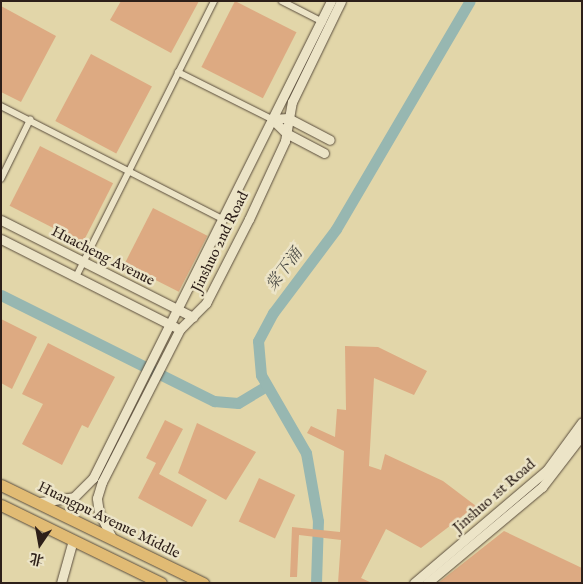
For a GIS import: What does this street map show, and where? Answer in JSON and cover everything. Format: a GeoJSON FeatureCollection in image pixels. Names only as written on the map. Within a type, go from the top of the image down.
{"type":"FeatureCollection","features":[{"type":"Feature","properties":{"kind":"main road","name":"Huangpu Avenue Middle"},"geometry":{"type":"LineString","coordinates":[[1,485],[203,583]]}},
{"type":"Feature","properties":{"kind":"main road"},"geometry":{"type":"LineString","coordinates":[[1,505],[160,583]]}},
{"type":"Feature","properties":{"kind":"main road"},"geometry":{"type":"LineString","coordinates":[[146,576],[156,570],[154,559]]}},
{"type":"Feature","properties":{"kind":"street"},"geometry":{"type":"LineString","coordinates":[[76,277],[214,1]]}},
{"type":"Feature","properties":{"kind":"street"},"geometry":{"type":"LineString","coordinates":[[282,1],[325,23]]}},
{"type":"Feature","properties":{"kind":"street","name":"Jinshuo 2nd Road"},"geometry":{"type":"LineString","coordinates":[[112,538],[98,513],[99,490],[180,329],[209,298],[250,217],[286,133],[292,102],[325,23],[331,1]]}},
{"type":"Feature","properties":{"kind":"street","name":"Jinshuo 2nd Road"},"geometry":{"type":"LineString","coordinates":[[36,502],[65,500],[87,487],[145,375],[221,218],[272,119],[325,23],[341,1]]}},
{"type":"Feature","properties":{"kind":"street"},"geometry":{"type":"LineString","coordinates":[[178,72],[272,119],[286,133],[324,153]]}},
{"type":"Feature","properties":{"kind":"street"},"geometry":{"type":"LineString","coordinates":[[1,106],[221,218]]}},
{"type":"Feature","properties":{"kind":"street"},"geometry":{"type":"LineString","coordinates":[[272,119],[288,118],[330,140]]}},
{"type":"Feature","properties":{"kind":"street"},"geometry":{"type":"LineString","coordinates":[[1,179],[30,120]]}},
{"type":"Feature","properties":{"kind":"street","name":"Huacheng Avenue"},"geometry":{"type":"LineString","coordinates":[[1,220],[193,316]]}},
{"type":"Feature","properties":{"kind":"street","name":"Huacheng Avenue"},"geometry":{"type":"LineString","coordinates":[[1,239],[180,329]]}},
{"type":"Feature","properties":{"kind":"street","name":"Jinshuo 1st Road"},"geometry":{"type":"LineString","coordinates":[[414,583],[547,470],[582,422]]}},
{"type":"Feature","properties":{"kind":"street","name":"Jinshuo 1st Road"},"geometry":{"type":"LineString","coordinates":[[428,583],[542,487],[582,435]]}},
{"type":"Feature","properties":{"kind":"street"},"geometry":{"type":"LineString","coordinates":[[61,583],[73,540]]}},
{"type":"Feature","properties":{"kind":"building"},"geometry":{"type":"Polygon","coordinates":[[[121,1],[199,1],[171,53],[110,20],[121,1]]]}},
{"type":"Feature","properties":{"kind":"building"},"geometry":{"type":"Polygon","coordinates":[[[235,1],[296,32],[263,98],[201,67],[235,1]]]}},
{"type":"Feature","properties":{"kind":"building"},"geometry":{"type":"Polygon","coordinates":[[[1,6],[56,36],[21,102],[1,92],[1,6]]]}},
{"type":"Feature","properties":{"kind":"building"},"geometry":{"type":"Polygon","coordinates":[[[91,54],[152,86],[116,153],[55,121],[91,54]]]}},
{"type":"Feature","properties":{"kind":"building"},"geometry":{"type":"Polygon","coordinates":[[[40,146],[113,183],[83,243],[10,206],[40,146]]]}},
{"type":"Feature","properties":{"kind":"building"},"geometry":{"type":"Polygon","coordinates":[[[153,208],[207,236],[179,292],[124,264],[153,208]]]}},
{"type":"Feature","properties":{"kind":"building"},"geometry":{"type":"Polygon","coordinates":[[[1,319],[37,337],[12,389],[1,383],[1,319]]]}},
{"type":"Feature","properties":{"kind":"building"},"geometry":{"type":"Polygon","coordinates":[[[48,343],[115,377],[88,428],[82,425],[62,465],[22,444],[43,404],[22,394],[48,343]]]}},
{"type":"Feature","properties":{"kind":"building"},"geometry":{"type":"Polygon","coordinates":[[[345,346],[378,347],[427,371],[414,395],[374,378],[369,466],[381,470],[385,454],[443,481],[476,506],[421,548],[386,529],[361,578],[372,583],[338,583],[341,540],[299,535],[297,577],[290,577],[292,527],[340,532],[344,451],[307,433],[311,426],[335,437],[337,409],[346,410],[345,346]]]}},
{"type":"Feature","properties":{"kind":"building"},"geometry":{"type":"Polygon","coordinates":[[[165,420],[183,429],[159,474],[207,500],[192,527],[138,498],[156,463],[146,458],[165,420]]]}},
{"type":"Feature","properties":{"kind":"building"},"geometry":{"type":"Polygon","coordinates":[[[197,423],[256,452],[226,500],[178,473],[197,423]]]}},
{"type":"Feature","properties":{"kind":"building"},"geometry":{"type":"Polygon","coordinates":[[[259,478],[295,495],[275,538],[239,522],[259,478]]]}},
{"type":"Feature","properties":{"kind":"building"},"geometry":{"type":"Polygon","coordinates":[[[504,531],[582,568],[582,583],[438,583],[504,531]]]}},
{"type":"Feature","properties":{"kind":"waterway","name":"棠下涌"},"geometry":{"type":"LineString","coordinates":[[316,583],[318,521],[306,453],[261,375],[258,341],[273,313],[336,229],[470,1]]}},
{"type":"Feature","properties":{"kind":"waterway"},"geometry":{"type":"LineString","coordinates":[[1,295],[214,401],[238,403],[266,386]]}}]}
